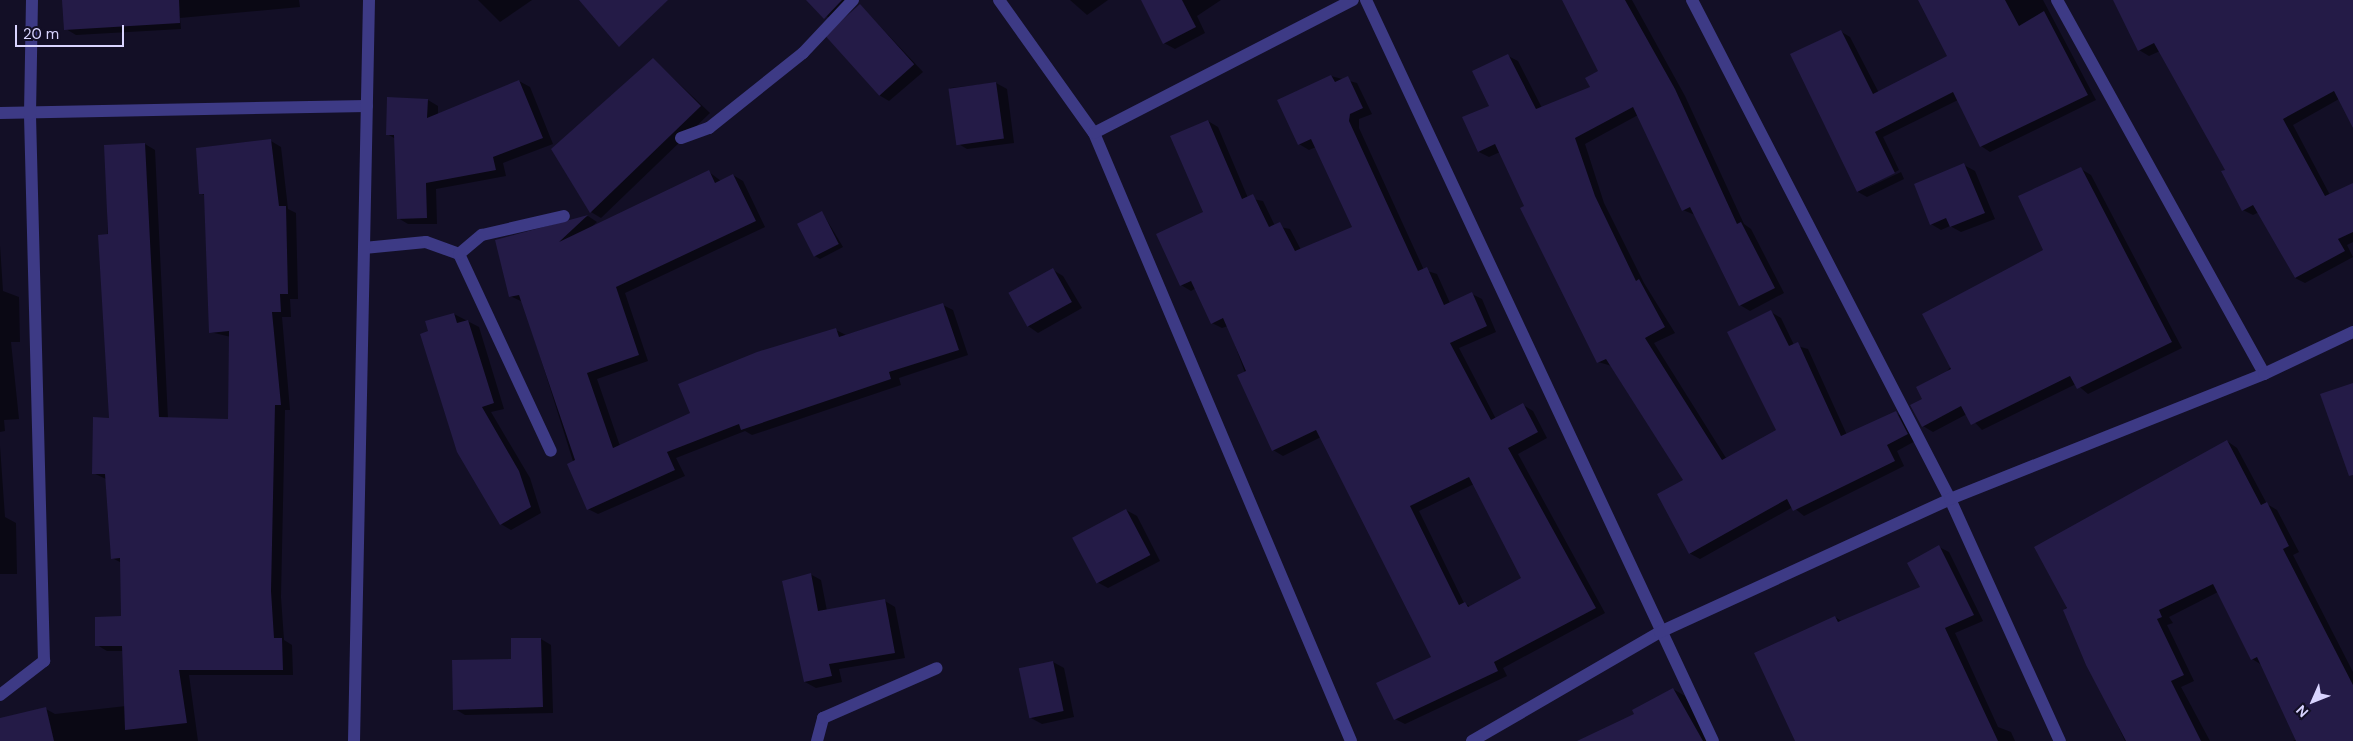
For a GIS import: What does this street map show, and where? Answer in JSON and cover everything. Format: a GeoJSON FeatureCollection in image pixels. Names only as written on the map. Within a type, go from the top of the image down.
{"type":"FeatureCollection","features":[{"type":"Feature","properties":{"kind":"street"},"geometry":{"type":"LineString","coordinates":[[0,695],[44,661],[30,114],[32,0]]}},
{"type":"Feature","properties":{"kind":"street"},"geometry":{"type":"LineString","coordinates":[[354,741],[369,0]]}},
{"type":"Feature","properties":{"kind":"street"},"geometry":{"type":"LineString","coordinates":[[681,138],[709,128],[803,53],[853,0]]}},
{"type":"Feature","properties":{"kind":"street"},"geometry":{"type":"LineString","coordinates":[[999,0],[1094,134],[1350,741]]}},
{"type":"Feature","properties":{"kind":"street"},"geometry":{"type":"LineString","coordinates":[[1094,134],[1353,0]]}},
{"type":"Feature","properties":{"kind":"street"},"geometry":{"type":"LineString","coordinates":[[1366,0],[1660,632],[1713,741]]}},
{"type":"Feature","properties":{"kind":"street"},"geometry":{"type":"LineString","coordinates":[[1692,0],[1950,499],[2060,741]]}},
{"type":"Feature","properties":{"kind":"street"},"geometry":{"type":"LineString","coordinates":[[2057,0],[2264,374]]}},
{"type":"Feature","properties":{"kind":"street"},"geometry":{"type":"LineString","coordinates":[[0,113],[30,114],[367,106]]}},
{"type":"Feature","properties":{"kind":"street"},"geometry":{"type":"LineString","coordinates":[[459,254],[482,235],[564,216]]}},
{"type":"Feature","properties":{"kind":"street"},"geometry":{"type":"LineString","coordinates":[[364,248],[426,242],[459,254],[551,451]]}},
{"type":"Feature","properties":{"kind":"street"},"geometry":{"type":"LineString","coordinates":[[1472,741],[1660,632],[1950,499],[2264,374],[2353,332]]}},
{"type":"Feature","properties":{"kind":"street"},"geometry":{"type":"LineString","coordinates":[[817,741],[823,718],[937,668]]}},
{"type":"Feature","properties":{"kind":"building"},"geometry":{"type":"Polygon","coordinates":[[[62,0],[179,0],[180,23],[64,30],[62,0]]]}},
{"type":"Feature","properties":{"kind":"building"},"geometry":{"type":"Polygon","coordinates":[[[579,0],[668,0],[619,47],[579,0]]]}},
{"type":"Feature","properties":{"kind":"building"},"geometry":{"type":"Polygon","coordinates":[[[806,0],[842,0],[824,19],[806,0]]]}},
{"type":"Feature","properties":{"kind":"building"},"geometry":{"type":"Polygon","coordinates":[[[1141,0],[1182,0],[1196,27],[1163,44],[1141,0]]]}},
{"type":"Feature","properties":{"kind":"building"},"geometry":{"type":"Polygon","coordinates":[[[1562,0],[1625,0],[1675,89],[1737,224],[1741,222],[1775,288],[1739,306],[1690,207],[1682,211],[1633,107],[1575,138],[1595,196],[1636,281],[1639,279],[1665,327],[1645,338],[1722,460],[1776,430],[1727,332],[1771,310],[1789,346],[1798,342],[1841,436],[1896,411],[1908,434],[1887,445],[1895,461],[1793,511],[1787,499],[1689,554],[1657,494],[1683,480],[1606,359],[1597,363],[1520,208],[1524,206],[1495,144],[1478,152],[1462,117],[1489,106],[1472,71],[1508,54],[1536,109],[1590,87],[1585,78],[1598,71],[1562,0]]]}},
{"type":"Feature","properties":{"kind":"building"},"geometry":{"type":"Polygon","coordinates":[[[1918,0],[2005,0],[2019,26],[2044,11],[2088,95],[1980,147],[1953,92],[1875,132],[1895,173],[1857,192],[1790,54],[1841,30],[1873,94],[1947,56],[1918,0]]]}},
{"type":"Feature","properties":{"kind":"building"},"geometry":{"type":"Polygon","coordinates":[[[2113,0],[2353,0],[2353,128],[2334,91],[2283,119],[2325,196],[2353,183],[2353,232],[2338,239],[2345,251],[2295,278],[2253,205],[2242,211],[2221,171],[2225,170],[2154,43],[2138,51],[2113,0]]]}},
{"type":"Feature","properties":{"kind":"building"},"geometry":{"type":"Polygon","coordinates":[[[860,4],[914,64],[879,96],[825,35],[860,4]]]}},
{"type":"Feature","properties":{"kind":"building"},"geometry":{"type":"Polygon","coordinates":[[[653,58],[701,106],[590,213],[551,149],[653,58]]]}},
{"type":"Feature","properties":{"kind":"building"},"geometry":{"type":"Polygon","coordinates":[[[1331,75],[1335,82],[1348,76],[1363,108],[1350,114],[1349,121],[1418,271],[1427,267],[1444,305],[1472,292],[1487,326],[1450,343],[1491,420],[1523,403],[1538,432],[1508,448],[1596,608],[1494,662],[1498,671],[1394,720],[1376,683],[1431,657],[1316,430],[1272,451],[1237,375],[1246,371],[1223,318],[1211,324],[1191,281],[1180,286],[1156,234],[1203,212],[1170,136],[1208,120],[1242,199],[1253,194],[1269,227],[1280,222],[1295,251],[1352,227],[1311,139],[1298,145],[1277,100],[1331,75]],[[1469,477],[1410,506],[1459,605],[1465,602],[1468,607],[1521,578],[1469,477]]]}},
{"type":"Feature","properties":{"kind":"building"},"geometry":{"type":"Polygon","coordinates":[[[519,80],[543,138],[493,157],[496,170],[426,183],[427,218],[397,219],[394,135],[386,135],[387,97],[428,99],[427,118],[519,80]]]}},
{"type":"Feature","properties":{"kind":"building"},"geometry":{"type":"Polygon","coordinates":[[[996,82],[1004,138],[956,145],[948,89],[996,82]]]}},
{"type":"Feature","properties":{"kind":"building"},"geometry":{"type":"Polygon","coordinates":[[[271,139],[279,206],[286,206],[288,294],[280,294],[281,312],[272,312],[281,405],[275,405],[271,591],[274,638],[282,638],[283,670],[179,670],[187,723],[125,730],[122,646],[95,646],[95,617],[121,616],[120,558],[111,559],[105,474],[92,474],[93,417],[109,418],[98,235],[108,234],[104,145],[145,143],[159,417],[228,419],[229,331],[209,333],[204,194],[199,194],[196,148],[271,139]]]}},
{"type":"Feature","properties":{"kind":"building"},"geometry":{"type":"Polygon","coordinates":[[[1964,163],[1985,213],[1950,227],[1946,218],[1930,225],[1914,184],[1964,163]]]}},
{"type":"Feature","properties":{"kind":"building"},"geometry":{"type":"Polygon","coordinates":[[[2081,167],[2172,342],[2077,389],[2070,376],[1971,425],[1961,406],[1922,427],[1910,405],[1922,399],[1916,387],[1951,369],[1922,314],[2043,250],[2018,196],[2081,167]]]}},
{"type":"Feature","properties":{"kind":"building"},"geometry":{"type":"Polygon","coordinates":[[[709,170],[715,183],[733,174],[756,221],[616,287],[639,355],[587,373],[613,448],[690,413],[678,384],[757,352],[836,328],[839,337],[943,303],[959,350],[889,372],[891,379],[741,430],[739,424],[667,452],[675,470],[587,510],[567,464],[575,460],[519,295],[509,297],[495,240],[588,215],[559,242],[709,170]]]}},
{"type":"Feature","properties":{"kind":"building"},"geometry":{"type":"Polygon","coordinates":[[[822,211],[839,244],[814,257],[797,224],[822,211]]]}},
{"type":"Feature","properties":{"kind":"building"},"geometry":{"type":"Polygon","coordinates":[[[1053,268],[1072,302],[1027,327],[1008,293],[1053,268]]]}},
{"type":"Feature","properties":{"kind":"building"},"geometry":{"type":"Polygon","coordinates":[[[454,313],[457,323],[468,320],[494,403],[482,407],[519,471],[531,507],[500,525],[457,452],[420,334],[428,331],[425,321],[454,313]]]}},
{"type":"Feature","properties":{"kind":"building"},"geometry":{"type":"Polygon","coordinates":[[[2353,383],[2353,475],[2349,476],[2320,394],[2353,383]]]}},
{"type":"Feature","properties":{"kind":"building"},"geometry":{"type":"Polygon","coordinates":[[[2227,440],[2261,505],[2267,502],[2289,546],[2283,549],[2353,685],[2353,741],[2296,741],[2257,657],[2251,660],[2213,584],[2159,610],[2162,617],[2157,619],[2184,675],[2171,681],[2201,741],[2126,741],[2086,665],[2063,610],[2067,608],[2034,547],[2227,440]]]}},
{"type":"Feature","properties":{"kind":"building"},"geometry":{"type":"Polygon","coordinates":[[[1126,509],[1150,555],[1097,584],[1072,538],[1126,509]]]}},
{"type":"Feature","properties":{"kind":"building"},"geometry":{"type":"Polygon","coordinates":[[[1939,545],[1974,615],[1945,628],[1998,741],[1795,741],[1754,653],[1835,616],[1838,622],[1920,587],[1907,563],[1939,545]]]}},
{"type":"Feature","properties":{"kind":"building"},"geometry":{"type":"Polygon","coordinates":[[[811,573],[818,611],[885,599],[895,653],[829,664],[832,676],[804,682],[782,581],[811,573]]]}},
{"type":"Feature","properties":{"kind":"building"},"geometry":{"type":"Polygon","coordinates":[[[511,638],[541,638],[543,707],[453,710],[452,660],[511,659],[511,638]]]}},
{"type":"Feature","properties":{"kind":"building"},"geometry":{"type":"Polygon","coordinates":[[[1053,661],[1064,711],[1029,718],[1019,668],[1053,661]]]}},
{"type":"Feature","properties":{"kind":"building"},"geometry":{"type":"Polygon","coordinates":[[[1673,688],[1703,741],[1577,741],[1634,714],[1632,710],[1673,688]]]}},
{"type":"Feature","properties":{"kind":"building"},"geometry":{"type":"Polygon","coordinates":[[[46,707],[54,741],[0,741],[0,718],[46,707]]]}}]}
